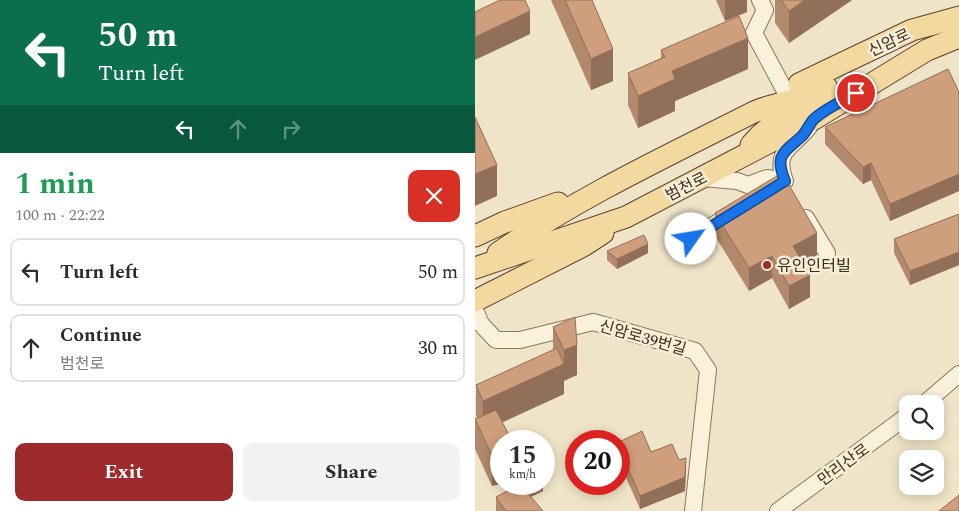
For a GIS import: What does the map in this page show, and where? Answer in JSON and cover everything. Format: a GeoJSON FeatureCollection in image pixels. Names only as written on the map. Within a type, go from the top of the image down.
{"type":"FeatureCollection","features":[{"type":"Feature","properties":{"kind":"main road","name":"신암로"},"geometry":{"type":"LineString","coordinates":[[778,98],[912,30],[959,17]]}},
{"type":"Feature","properties":{"kind":"main road","name":"신암로"},"geometry":{"type":"LineString","coordinates":[[884,75],[927,50],[959,38]]}},
{"type":"Feature","properties":{"kind":"main road","name":"범천로"},"geometry":{"type":"LineString","coordinates":[[778,98],[607,185],[533,228],[475,268],[626,217],[815,119],[884,75]]}},
{"type":"Feature","properties":{"kind":"main road"},"geometry":{"type":"LineString","coordinates":[[743,156],[763,130],[782,117],[823,97],[828,91],[827,88],[819,87],[793,100],[778,98]]}},
{"type":"Feature","properties":{"kind":"main road"},"geometry":{"type":"LineString","coordinates":[[475,236],[505,222],[607,185]]}},
{"type":"Feature","properties":{"kind":"main road"},"geometry":{"type":"LineString","coordinates":[[475,300],[583,246],[626,217]]}},
{"type":"Feature","properties":{"kind":"street"},"geometry":{"type":"LineString","coordinates":[[760,0],[765,10],[754,34],[778,98]]}},
{"type":"Feature","properties":{"kind":"street"},"geometry":{"type":"LineString","coordinates":[[815,119],[802,136],[790,144],[782,154],[780,168],[785,181],[827,253]]}},
{"type":"Feature","properties":{"kind":"street"},"geometry":{"type":"LineString","coordinates":[[702,178],[737,181],[748,185],[767,178],[785,181]]}},
{"type":"Feature","properties":{"kind":"street"},"geometry":{"type":"LineString","coordinates":[[691,239],[785,181]]}},
{"type":"Feature","properties":{"kind":"street","name":"신암로39번길"},"geometry":{"type":"LineString","coordinates":[[475,310],[481,324],[496,340],[521,340],[593,322],[695,351],[708,370],[693,511]]}},
{"type":"Feature","properties":{"kind":"street"},"geometry":{"type":"LineString","coordinates":[[934,395],[959,374]]}},
{"type":"Feature","properties":{"kind":"street","name":"만리산로"},"geometry":{"type":"LineString","coordinates":[[778,511],[899,422]]}},
{"type":"Feature","properties":{"kind":"building"},"geometry":{"type":"Polygon","coordinates":[[[500,0],[525,0],[530,11],[475,37],[475,12],[500,0]]]}},
{"type":"Feature","properties":{"kind":"building"},"geometry":{"type":"Polygon","coordinates":[[[565,0],[592,0],[613,49],[591,59],[565,0]]]}},
{"type":"Feature","properties":{"kind":"building"},"geometry":{"type":"Polygon","coordinates":[[[781,0],[805,0],[789,11],[781,0]]]}},
{"type":"Feature","properties":{"kind":"building"},"geometry":{"type":"Polygon","coordinates":[[[739,16],[748,38],[672,71],[675,79],[638,96],[628,73],[665,57],[661,50],[739,16]]]}},
{"type":"Feature","properties":{"kind":"building"},"geometry":{"type":"Polygon","coordinates":[[[948,69],[959,92],[959,174],[890,204],[871,163],[863,167],[825,127],[948,69]]]}},
{"type":"Feature","properties":{"kind":"building"},"geometry":{"type":"Polygon","coordinates":[[[475,117],[497,165],[475,174],[475,117]]]}},
{"type":"Feature","properties":{"kind":"building"},"geometry":{"type":"Polygon","coordinates":[[[782,173],[817,233],[793,246],[810,275],[789,286],[772,256],[749,268],[715,213],[782,173]]]}},
{"type":"Feature","properties":{"kind":"building"},"geometry":{"type":"Polygon","coordinates":[[[959,214],[959,252],[910,271],[894,239],[959,214]]]}},
{"type":"Feature","properties":{"kind":"building"},"geometry":{"type":"Polygon","coordinates":[[[644,235],[648,244],[617,259],[607,251],[644,235]]]}},
{"type":"Feature","properties":{"kind":"building"},"geometry":{"type":"Polygon","coordinates":[[[575,317],[577,345],[564,350],[553,327],[575,317]]]}},
{"type":"Feature","properties":{"kind":"building"},"geometry":{"type":"Polygon","coordinates":[[[557,348],[564,364],[483,401],[476,385],[557,348]]]}},
{"type":"Feature","properties":{"kind":"building"},"geometry":{"type":"Polygon","coordinates":[[[496,410],[506,430],[490,430],[490,452],[475,419],[496,410]]]}},
{"type":"Feature","properties":{"kind":"building"},"geometry":{"type":"Polygon","coordinates":[[[642,431],[651,452],[672,444],[679,460],[686,458],[685,477],[640,496],[630,473],[630,437],[642,431]]]}},
{"type":"Feature","properties":{"kind":"building"},"geometry":{"type":"Polygon","coordinates":[[[500,495],[529,495],[543,511],[506,511],[496,497],[500,495]]]}},
{"type":"Feature","properties":{"kind":"building"},"geometry":{"type":"Polygon","coordinates":[[[959,495],[959,511],[939,511],[959,495]]]}},
{"type":"Feature","properties":{"kind":"place","name":"유인인터빌"},"geometry":{"type":"Point","coordinates":[767,265]}},
{"type":"Feature","properties":{"kind":"route"},"geometry":{"type":"LineString","coordinates":[[691,239],[785,181],[780,168],[782,154],[790,144],[802,136],[815,119],[856,93]]}}]}
